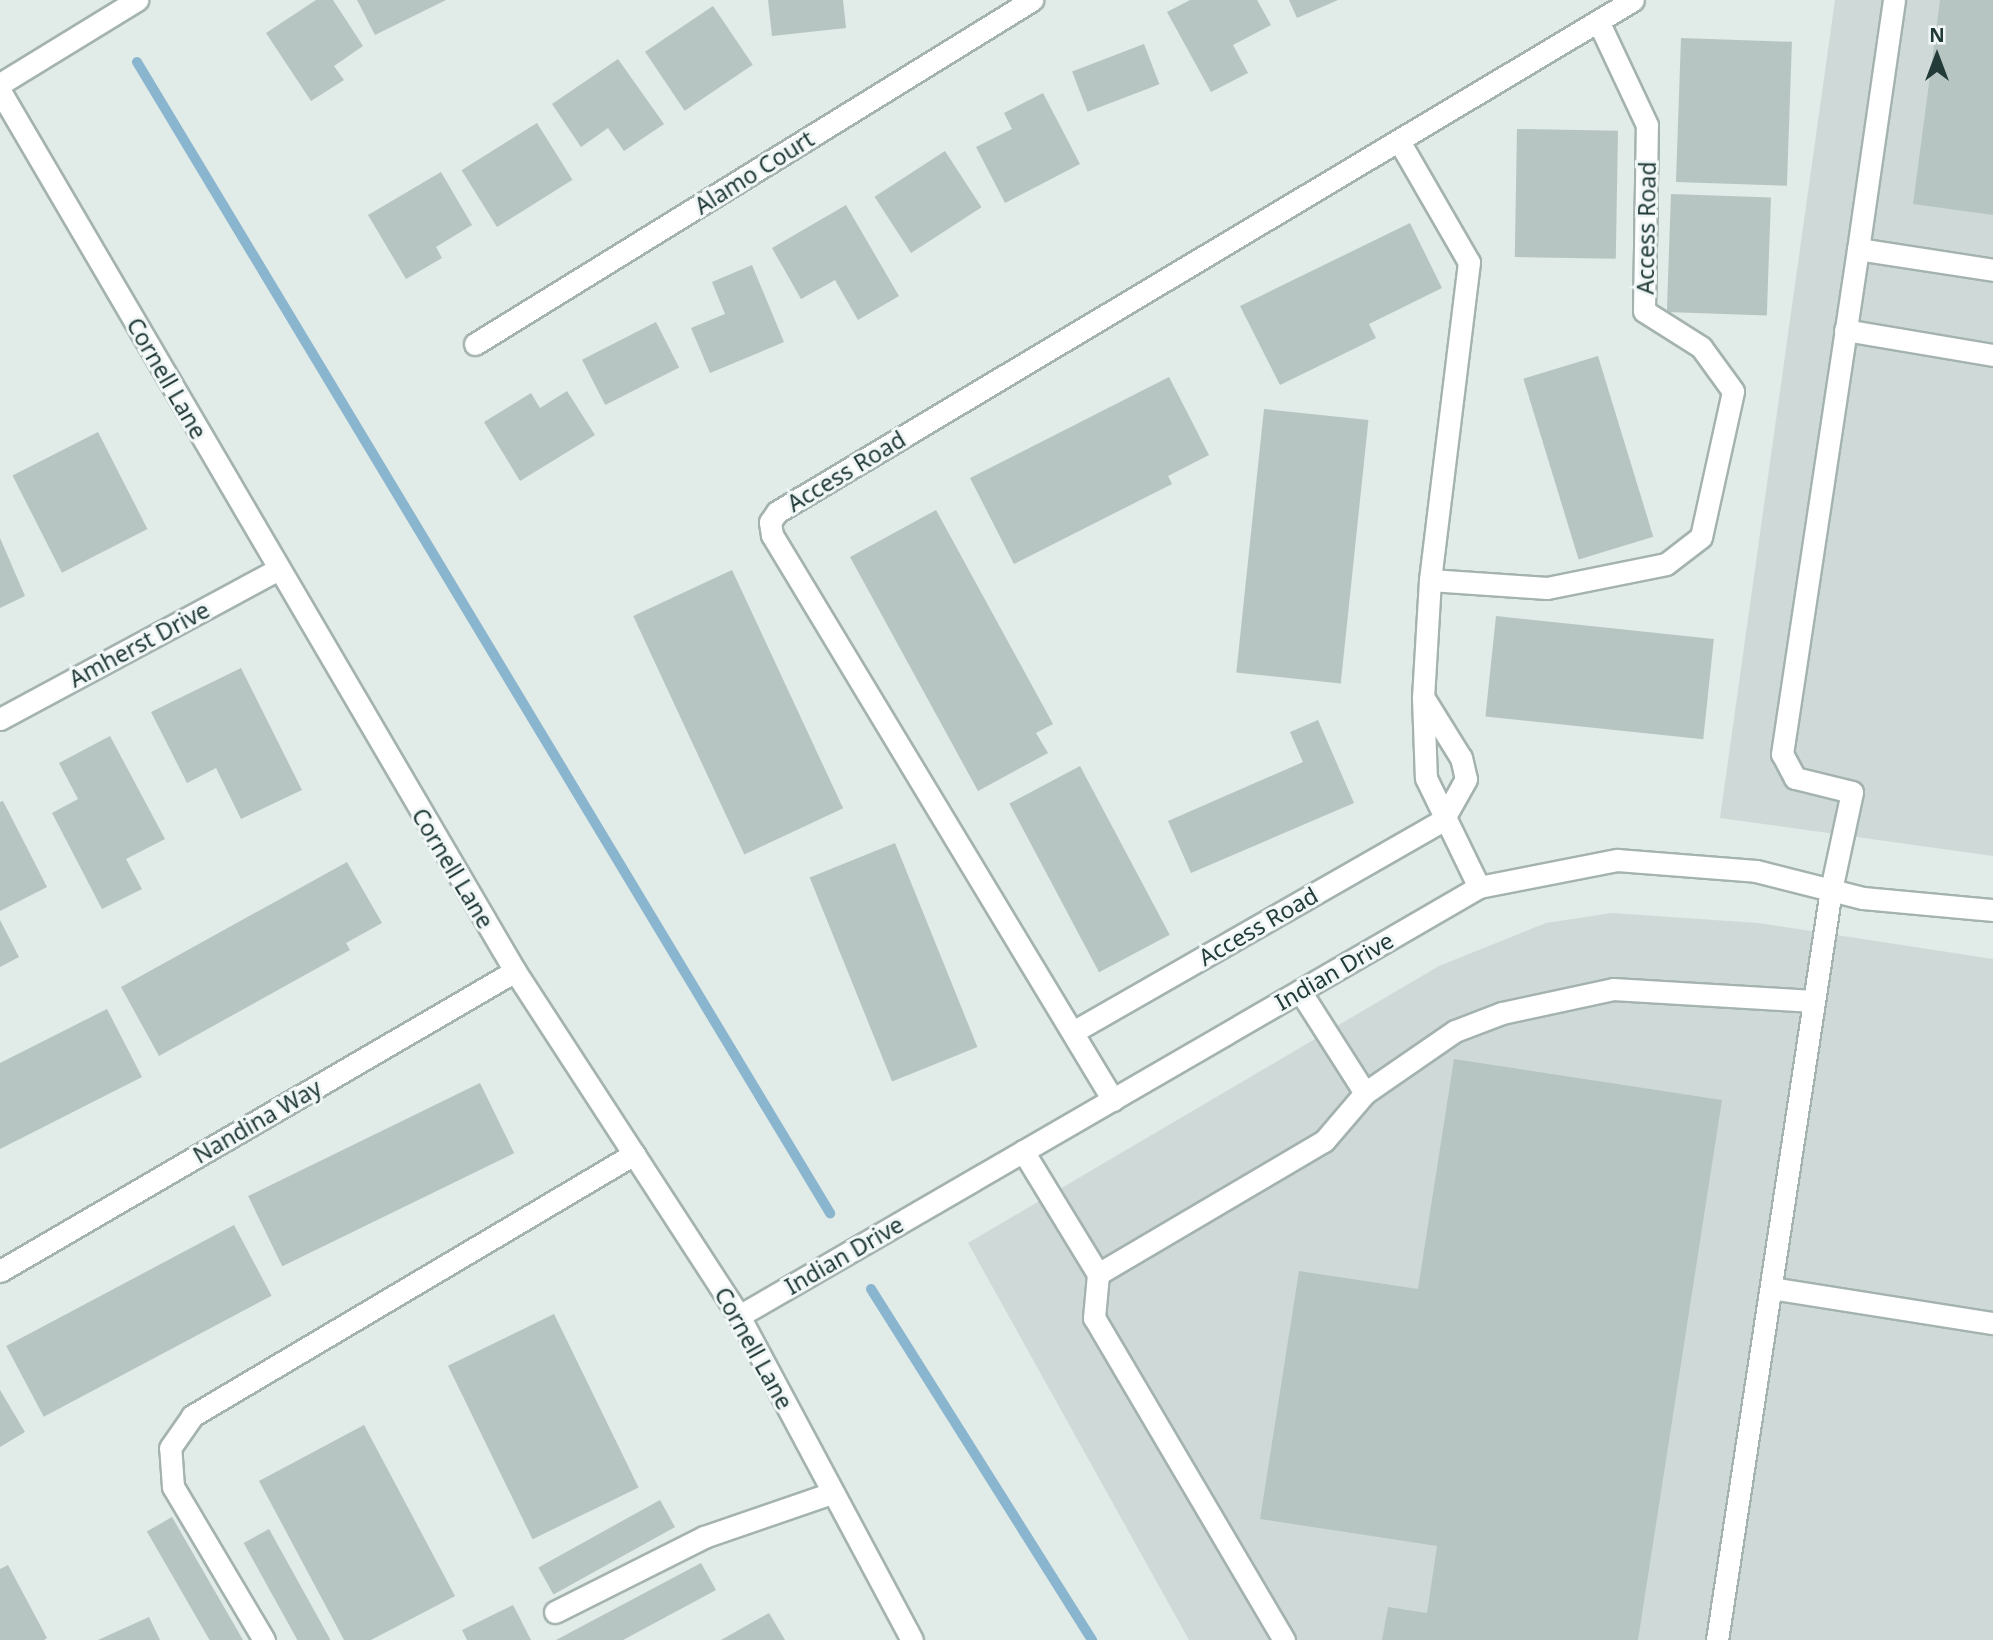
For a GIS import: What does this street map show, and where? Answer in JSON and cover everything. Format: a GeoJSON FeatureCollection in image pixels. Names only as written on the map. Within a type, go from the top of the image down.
{"type":"FeatureCollection","features":[{"type":"Feature","properties":{"kind":"street"},"geometry":{"type":"LineString","coordinates":[[0,84],[137,0]]}},
{"type":"Feature","properties":{"kind":"street","name":"Alamo Court"},"geometry":{"type":"LineString","coordinates":[[475,344],[1032,0]]}},
{"type":"Feature","properties":{"kind":"street","name":"Access Road"},"geometry":{"type":"LineString","coordinates":[[1113,1100],[772,535],[771,522],[777,512],[1633,0]]}},
{"type":"Feature","properties":{"kind":"street"},"geometry":{"type":"LineString","coordinates":[[1717,1640],[1831,890],[1853,792],[1795,778],[1782,754],[1894,0]]}},
{"type":"Feature","properties":{"kind":"street","name":"Access Road"},"geometry":{"type":"LineString","coordinates":[[1430,580],[1547,589],[1666,564],[1701,537],[1733,391],[1701,347],[1644,311],[1647,125],[1598,21]]}},
{"type":"Feature","properties":{"kind":"street","name":"Cornell Lane"},"geometry":{"type":"LineString","coordinates":[[0,91],[515,971],[739,1316],[912,1640]]}},
{"type":"Feature","properties":{"kind":"street"},"geometry":{"type":"LineString","coordinates":[[1399,141],[1469,262],[1430,580],[1423,698],[1426,778],[1443,820],[1479,887]]}},
{"type":"Feature","properties":{"kind":"street"},"geometry":{"type":"LineString","coordinates":[[1858,249],[1993,270]]}},
{"type":"Feature","properties":{"kind":"street"},"geometry":{"type":"LineString","coordinates":[[1845,330],[1993,355]]}},
{"type":"Feature","properties":{"kind":"street","name":"Amherst Drive"},"geometry":{"type":"LineString","coordinates":[[0,719],[278,569]]}},
{"type":"Feature","properties":{"kind":"street"},"geometry":{"type":"LineString","coordinates":[[1423,698],[1461,758],[1466,779],[1443,820]]}},
{"type":"Feature","properties":{"kind":"street","name":"Access Road"},"geometry":{"type":"LineString","coordinates":[[1073,1032],[1443,820]]}},
{"type":"Feature","properties":{"kind":"street","name":"Indian Drive"},"geometry":{"type":"LineString","coordinates":[[739,1316],[1479,887],[1617,860],[1756,871],[1831,890],[1993,910]]}},
{"type":"Feature","properties":{"kind":"street","name":"Nandina Way"},"geometry":{"type":"LineString","coordinates":[[0,1270],[515,971]]}},
{"type":"Feature","properties":{"kind":"street"},"geometry":{"type":"LineString","coordinates":[[1098,1274],[1324,1141],[1365,1093],[1455,1031],[1570,995],[1652,987],[1814,1001]]}},
{"type":"Feature","properties":{"kind":"street"},"geometry":{"type":"LineString","coordinates":[[1300,991],[1365,1093]]}},
{"type":"Feature","properties":{"kind":"street"},"geometry":{"type":"LineString","coordinates":[[1023,1152],[1098,1274],[1094,1318],[1284,1640]]}},
{"type":"Feature","properties":{"kind":"street"},"geometry":{"type":"LineString","coordinates":[[264,1640],[173,1487],[170,1448],[192,1416],[634,1154]]}},
{"type":"Feature","properties":{"kind":"street"},"geometry":{"type":"LineString","coordinates":[[1771,1288],[1993,1323]]}},
{"type":"Feature","properties":{"kind":"street"},"geometry":{"type":"LineString","coordinates":[[555,1612],[704,1537],[832,1493]]}},
{"type":"Feature","properties":{"kind":"shaded area"},"geometry":{"type":"Polygon","coordinates":[[[1835,0],[1993,0],[1993,856],[1720,818],[1835,0]]]}},
{"type":"Feature","properties":{"kind":"shaded area"},"geometry":{"type":"Polygon","coordinates":[[[1612,913],[1758,923],[1993,959],[1993,1640],[1189,1640],[968,1243],[1439,966],[1546,923],[1612,913]]]}},
{"type":"Feature","properties":{"kind":"building"},"geometry":{"type":"Polygon","coordinates":[[[316,0],[333,0],[363,46],[334,66],[344,80],[311,101],[266,33],[316,0]]]}},
{"type":"Feature","properties":{"kind":"building"},"geometry":{"type":"Polygon","coordinates":[[[357,0],[446,0],[375,35],[357,0]]]}},
{"type":"Feature","properties":{"kind":"building"},"geometry":{"type":"Polygon","coordinates":[[[768,0],[843,0],[846,28],[772,36],[768,0]]]}},
{"type":"Feature","properties":{"kind":"building"},"geometry":{"type":"Polygon","coordinates":[[[1190,0],[1257,0],[1271,25],[1233,45],[1248,73],[1211,92],[1167,12],[1190,0]]]}},
{"type":"Feature","properties":{"kind":"building"},"geometry":{"type":"Polygon","coordinates":[[[1289,0],[1338,0],[1297,18],[1289,0]]]}},
{"type":"Feature","properties":{"kind":"building"},"geometry":{"type":"Polygon","coordinates":[[[1940,0],[1993,0],[1993,215],[1913,204],[1940,0]]]}},
{"type":"Feature","properties":{"kind":"building"},"geometry":{"type":"Polygon","coordinates":[[[713,6],[753,65],[685,111],[645,52],[713,6]]]}},
{"type":"Feature","properties":{"kind":"building"},"geometry":{"type":"Polygon","coordinates":[[[1681,38],[1792,42],[1787,186],[1676,182],[1681,38]]]}},
{"type":"Feature","properties":{"kind":"building"},"geometry":{"type":"Polygon","coordinates":[[[1144,44],[1159,84],[1088,112],[1072,72],[1144,44]]]}},
{"type":"Feature","properties":{"kind":"building"},"geometry":{"type":"Polygon","coordinates":[[[618,59],[664,124],[624,151],[608,128],[581,147],[552,104],[618,59]]]}},
{"type":"Feature","properties":{"kind":"building"},"geometry":{"type":"Polygon","coordinates":[[[1043,93],[1080,164],[1005,203],[976,147],[1012,129],[1004,113],[1043,93]]]}},
{"type":"Feature","properties":{"kind":"building"},"geometry":{"type":"Polygon","coordinates":[[[537,123],[573,180],[497,227],[462,170],[537,123]]]}},
{"type":"Feature","properties":{"kind":"building"},"geometry":{"type":"Polygon","coordinates":[[[1517,129],[1618,131],[1616,259],[1515,257],[1517,129]]]}},
{"type":"Feature","properties":{"kind":"building"},"geometry":{"type":"Polygon","coordinates":[[[945,151],[981,207],[911,253],[875,197],[945,151]]]}},
{"type":"Feature","properties":{"kind":"building"},"geometry":{"type":"Polygon","coordinates":[[[441,172],[472,225],[436,247],[442,258],[406,279],[368,215],[441,172]]]}},
{"type":"Feature","properties":{"kind":"building"},"geometry":{"type":"Polygon","coordinates":[[[1671,194],[1771,197],[1767,315],[1667,312],[1671,194]]]}},
{"type":"Feature","properties":{"kind":"building"},"geometry":{"type":"Polygon","coordinates":[[[846,205],[899,296],[858,320],[835,280],[801,299],[772,248],[846,205]]]}},
{"type":"Feature","properties":{"kind":"building"},"geometry":{"type":"Polygon","coordinates":[[[1410,223],[1442,288],[1369,324],[1376,338],[1280,385],[1240,306],[1410,223]]]}},
{"type":"Feature","properties":{"kind":"building"},"geometry":{"type":"Polygon","coordinates":[[[752,265],[784,342],[710,373],[691,328],[725,314],[712,282],[752,265]]]}},
{"type":"Feature","properties":{"kind":"building"},"geometry":{"type":"Polygon","coordinates":[[[656,322],[679,367],[605,405],[582,360],[656,322]]]}},
{"type":"Feature","properties":{"kind":"building"},"geometry":{"type":"Polygon","coordinates":[[[1598,356],[1653,537],[1579,560],[1523,379],[1598,356]]]}},
{"type":"Feature","properties":{"kind":"building"},"geometry":{"type":"Polygon","coordinates":[[[1169,377],[1209,455],[1168,476],[1172,484],[1014,564],[970,478],[1169,377]]]}},
{"type":"Feature","properties":{"kind":"building"},"geometry":{"type":"Polygon","coordinates":[[[567,391],[595,435],[520,481],[484,422],[531,393],[540,408],[567,391]]]}},
{"type":"Feature","properties":{"kind":"building"},"geometry":{"type":"Polygon","coordinates":[[[1264,409],[1368,420],[1341,684],[1236,673],[1264,409]]]}},
{"type":"Feature","properties":{"kind":"building"},"geometry":{"type":"Polygon","coordinates":[[[98,432],[147,529],[62,573],[12,476],[98,432]]]}},
{"type":"Feature","properties":{"kind":"building"},"geometry":{"type":"Polygon","coordinates":[[[936,510],[1053,724],[1036,733],[1048,753],[978,791],[850,557],[936,510]]]}},
{"type":"Feature","properties":{"kind":"building"},"geometry":{"type":"Polygon","coordinates":[[[0,538],[25,596],[0,608],[0,538]]]}},
{"type":"Feature","properties":{"kind":"building"},"geometry":{"type":"Polygon","coordinates":[[[732,570],[843,808],[744,854],[633,616],[732,570]]]}},
{"type":"Feature","properties":{"kind":"building"},"geometry":{"type":"Polygon","coordinates":[[[1496,616],[1714,639],[1703,739],[1485,716],[1496,616]]]}},
{"type":"Feature","properties":{"kind":"building"},"geometry":{"type":"Polygon","coordinates":[[[241,668],[302,790],[241,819],[216,768],[187,783],[151,712],[241,668]]]}},
{"type":"Feature","properties":{"kind":"building"},"geometry":{"type":"Polygon","coordinates":[[[1318,720],[1354,803],[1191,873],[1168,821],[1303,762],[1290,732],[1318,720]]]}},
{"type":"Feature","properties":{"kind":"building"},"geometry":{"type":"Polygon","coordinates":[[[110,736],[165,839],[126,859],[142,889],[102,909],[52,813],[78,799],[59,763],[110,736]]]}},
{"type":"Feature","properties":{"kind":"building"},"geometry":{"type":"Polygon","coordinates":[[[1080,766],[1170,935],[1099,972],[1009,804],[1080,766]]]}},
{"type":"Feature","properties":{"kind":"building"},"geometry":{"type":"Polygon","coordinates":[[[3,801],[47,887],[0,911],[0,802],[3,801]]]}},
{"type":"Feature","properties":{"kind":"building"},"geometry":{"type":"Polygon","coordinates":[[[895,843],[977,1047],[892,1081],[810,877],[895,843]]]}},
{"type":"Feature","properties":{"kind":"building"},"geometry":{"type":"Polygon","coordinates":[[[347,862],[382,923],[346,943],[350,950],[159,1056],[121,987],[347,862]]]}},
{"type":"Feature","properties":{"kind":"building"},"geometry":{"type":"Polygon","coordinates":[[[0,920],[19,957],[0,967],[0,920]]]}},
{"type":"Feature","properties":{"kind":"building"},"geometry":{"type":"Polygon","coordinates":[[[107,1009],[142,1077],[0,1149],[0,1063],[107,1009]]]}},
{"type":"Feature","properties":{"kind":"building"},"geometry":{"type":"Polygon","coordinates":[[[1454,1059],[1722,1100],[1638,1640],[1382,1640],[1388,1607],[1427,1613],[1437,1546],[1260,1519],[1299,1271],[1418,1289],[1454,1059]]]}},
{"type":"Feature","properties":{"kind":"building"},"geometry":{"type":"Polygon","coordinates":[[[480,1083],[514,1153],[282,1266],[248,1196],[480,1083]]]}},
{"type":"Feature","properties":{"kind":"building"},"geometry":{"type":"Polygon","coordinates":[[[234,1225],[272,1296],[44,1417],[6,1346],[234,1225]]]}},
{"type":"Feature","properties":{"kind":"building"},"geometry":{"type":"Polygon","coordinates":[[[554,1314],[639,1487],[533,1539],[448,1366],[554,1314]]]}},
{"type":"Feature","properties":{"kind":"building"},"geometry":{"type":"Polygon","coordinates":[[[0,1390],[25,1432],[0,1447],[0,1390]]]}},
{"type":"Feature","properties":{"kind":"building"},"geometry":{"type":"Polygon","coordinates":[[[364,1425],[455,1596],[371,1640],[344,1640],[259,1481],[364,1425]]]}},
{"type":"Feature","properties":{"kind":"building"},"geometry":{"type":"Polygon","coordinates":[[[660,1500],[675,1527],[553,1595],[538,1567],[660,1500]]]}},
{"type":"Feature","properties":{"kind":"building"},"geometry":{"type":"Polygon","coordinates":[[[172,1517],[243,1640],[210,1640],[147,1532],[172,1517]]]}},
{"type":"Feature","properties":{"kind":"building"},"geometry":{"type":"Polygon","coordinates":[[[269,1529],[331,1640],[297,1640],[244,1543],[269,1529]]]}},
{"type":"Feature","properties":{"kind":"building"},"geometry":{"type":"Polygon","coordinates":[[[701,1563],[716,1590],[623,1640],[556,1640],[701,1563]]]}},
{"type":"Feature","properties":{"kind":"building"},"geometry":{"type":"Polygon","coordinates":[[[8,1565],[47,1638],[44,1640],[0,1640],[0,1569],[8,1565]]]}},
{"type":"Feature","properties":{"kind":"building"},"geometry":{"type":"Polygon","coordinates":[[[513,1605],[531,1640],[467,1640],[462,1630],[513,1605]]]}},
{"type":"Feature","properties":{"kind":"building"},"geometry":{"type":"Polygon","coordinates":[[[769,1613],[785,1640],[721,1640],[769,1613]]]}},
{"type":"Feature","properties":{"kind":"building"},"geometry":{"type":"Polygon","coordinates":[[[149,1617],[160,1640],[98,1640],[149,1617]]]}},
{"type":"Feature","properties":{"kind":"waterway"},"geometry":{"type":"LineString","coordinates":[[137,62],[830,1213]]}},
{"type":"Feature","properties":{"kind":"waterway"},"geometry":{"type":"LineString","coordinates":[[871,1289],[1092,1640]]}}]}
